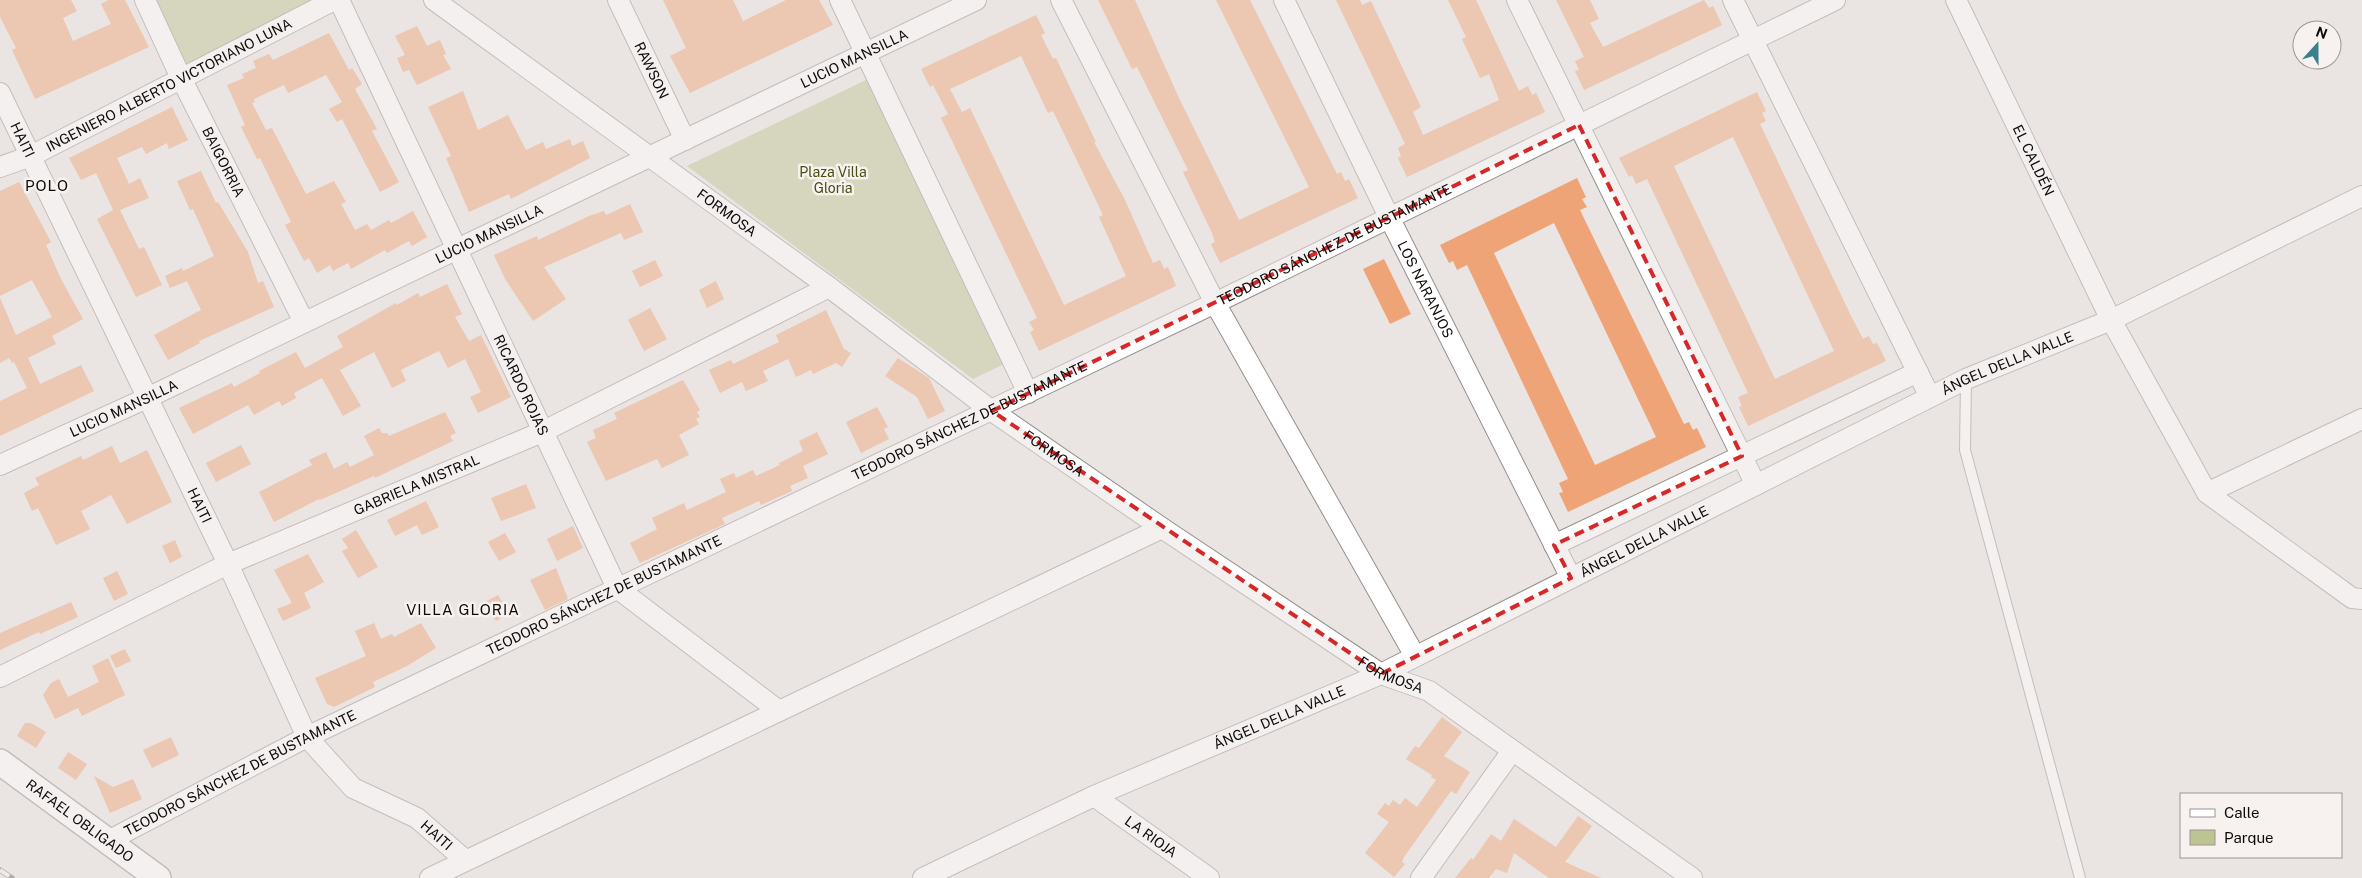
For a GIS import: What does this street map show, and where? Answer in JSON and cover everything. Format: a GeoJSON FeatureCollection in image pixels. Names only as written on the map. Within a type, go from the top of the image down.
{"type":"FeatureCollection","features":[{"type":"Feature","properties":{"kind":"street","name":"BAIGORRIA"},"geometry":{"type":"LineString","coordinates":[[145,0],[181,78],[304,322]]}},
{"type":"Feature","properties":{"kind":"street","name":"INGENIERO ALBERTO VICTORIANO LUNA"},"geometry":{"type":"LineString","coordinates":[[0,168],[31,156],[334,0]]}},
{"type":"Feature","properties":{"kind":"street","name":"RICARDO ROJAS"},"geometry":{"type":"LineString","coordinates":[[339,0],[458,248],[542,432],[617,588],[779,711]]}},
{"type":"Feature","properties":{"kind":"street","name":"FORMOSA"},"geometry":{"type":"LineString","coordinates":[[434,0],[830,287],[992,411],[1162,528],[1381,674],[1429,691],[1692,878]]}},
{"type":"Feature","properties":{"kind":"street","name":"RAWSON"},"geometry":{"type":"LineString","coordinates":[[618,0],[685,140]]}},
{"type":"Feature","properties":{"kind":"street"},"geometry":{"type":"LineString","coordinates":[[840,0],[1028,393]]}},
{"type":"Feature","properties":{"kind":"street","name":"LUCIO MANSILLA"},"geometry":{"type":"LineString","coordinates":[[0,465],[146,398],[976,0]]}},
{"type":"Feature","properties":{"kind":"street"},"geometry":{"type":"LineString","coordinates":[[1061,0],[1215,303],[1415,656]]}},
{"type":"Feature","properties":{"kind":"street","name":"LOS NARANJOS"},"geometry":{"type":"LineString","coordinates":[[1284,0],[1389,217],[1571,578]]}},
{"type":"Feature","properties":{"kind":"street"},"geometry":{"type":"LineString","coordinates":[[1517,0],[1756,484]]}},
{"type":"Feature","properties":{"kind":"street"},"geometry":{"type":"LineString","coordinates":[[1733,0],[1930,397]]}},
{"type":"Feature","properties":{"kind":"street","name":"TEODORO SÁNCHEZ DE BUSTAMANTE"},"geometry":{"type":"LineString","coordinates":[[106,842],[307,737],[992,411],[1835,0]]}},
{"type":"Feature","properties":{"kind":"street","name":"EL CALDÉN"},"geometry":{"type":"LineString","coordinates":[[1956,0],[2111,320],[2207,493]]}},
{"type":"Feature","properties":{"kind":"street","name":"HAITI"},"geometry":{"type":"LineString","coordinates":[[0,93],[228,564],[307,737],[353,788],[418,818],[465,860]]}},
{"type":"Feature","properties":{"kind":"street","name":"ÁNGEL DELLA VALLE"},"geometry":{"type":"LineString","coordinates":[[924,878],[1094,796],[1381,674],[1966,379],[2111,320],[2362,196]]}},
{"type":"Feature","properties":{"kind":"street","name":"GABRIELA MISTRAL"},"geometry":{"type":"LineString","coordinates":[[0,677],[228,564],[542,432],[830,287]]}},
{"type":"Feature","properties":{"kind":"street"},"geometry":{"type":"LineString","coordinates":[[1554,545],[1918,372]]}},
{"type":"Feature","properties":{"kind":"street"},"geometry":{"type":"LineString","coordinates":[[2362,419],[2207,493],[2352,598],[2362,599]]}},
{"type":"Feature","properties":{"kind":"street"},"geometry":{"type":"LineString","coordinates":[[430,878],[1162,528]]}},
{"type":"Feature","properties":{"kind":"street"},"geometry":{"type":"LineString","coordinates":[[1421,878],[1512,751]]}},
{"type":"Feature","properties":{"kind":"street","name":"RAFAEL OBLIGADO"},"geometry":{"type":"LineString","coordinates":[[0,762],[106,842],[158,878]]}},
{"type":"Feature","properties":{"kind":"street","name":"LA RIOJA"},"geometry":{"type":"LineString","coordinates":[[1094,796],[1209,878]]}},
{"type":"Feature","properties":{"kind":"lane"},"geometry":{"type":"LineString","coordinates":[[1966,379],[1965,450],[2080,878]]}},
{"type":"Feature","properties":{"kind":"highlighted area"},"geometry":{"type":"Polygon","coordinates":[[[1579,125],[1742,456],[1554,545],[1571,578],[1381,674],[992,411],[1579,125]]]}},
{"type":"Feature","properties":{"kind":"green space"},"geometry":{"type":"Polygon","coordinates":[[[154,0],[326,0],[185,66],[154,0]]]}},
{"type":"Feature","properties":{"kind":"green space","name":"Plaza Villa Gloria"},"geometry":{"type":"Polygon","coordinates":[[[868,79],[1004,364],[973,379],[687,166],[868,79]]]}},
{"type":"Feature","properties":{"kind":"building"},"geometry":{"type":"Polygon","coordinates":[[[0,0],[71,0],[77,11],[63,18],[73,41],[111,24],[101,4],[108,0],[125,0],[149,47],[35,99],[12,50],[16,48],[0,17],[0,0]]]}},
{"type":"Feature","properties":{"kind":"building"},"geometry":{"type":"Polygon","coordinates":[[[663,0],[733,0],[743,21],[786,0],[819,0],[833,25],[690,93],[670,56],[686,48],[663,0]]]}},
{"type":"Feature","properties":{"kind":"building"},"geometry":{"type":"Polygon","coordinates":[[[1098,0],[1135,0],[1179,98],[1239,220],[1309,187],[1216,0],[1250,0],[1337,174],[1341,172],[1345,181],[1349,179],[1358,198],[1220,263],[1211,244],[1215,242],[1212,233],[1183,172],[1188,170],[1137,67],[1132,69],[1098,0]]]}},
{"type":"Feature","properties":{"kind":"building"},"geometry":{"type":"Polygon","coordinates":[[[1336,0],[1360,0],[1362,5],[1371,1],[1421,107],[1413,112],[1423,135],[1499,100],[1489,74],[1480,78],[1462,39],[1466,37],[1448,0],[1476,0],[1519,91],[1528,86],[1532,95],[1536,93],[1545,112],[1407,177],[1398,158],[1401,156],[1398,148],[1405,144],[1336,0]]]}},
{"type":"Feature","properties":{"kind":"building"},"geometry":{"type":"Polygon","coordinates":[[[1556,0],[1590,0],[1599,19],[1590,23],[1603,47],[1704,0],[1709,8],[1713,6],[1722,25],[1584,90],[1575,71],[1579,70],[1575,61],[1584,57],[1556,0]]]}},
{"type":"Feature","properties":{"kind":"building"},"geometry":{"type":"Polygon","coordinates":[[[1036,15],[1045,33],[1041,35],[1053,59],[1056,58],[1096,142],[1094,142],[1125,200],[1153,263],[1160,260],[1164,269],[1168,267],[1176,286],[1039,351],[1030,332],[1034,330],[1029,322],[1037,318],[941,118],[948,114],[933,85],[930,87],[921,69],[1036,15]],[[1021,56],[950,89],[962,112],[970,108],[1064,305],[1126,276],[1099,217],[1103,215],[1083,173],[1053,111],[1048,113],[1021,56]]]}},
{"type":"Feature","properties":{"kind":"building"},"geometry":{"type":"Polygon","coordinates":[[[417,26],[427,46],[440,40],[446,54],[443,55],[451,69],[417,85],[409,70],[403,72],[397,58],[405,55],[395,36],[417,26]]]}},
{"type":"Feature","properties":{"kind":"building"},"geometry":{"type":"Polygon","coordinates":[[[329,33],[349,70],[352,68],[362,84],[355,89],[377,129],[372,131],[399,182],[380,192],[342,119],[337,122],[329,109],[342,102],[326,75],[288,93],[284,85],[254,99],[255,102],[252,103],[266,130],[272,128],[306,194],[334,181],[346,202],[341,204],[355,230],[367,224],[371,230],[389,220],[391,223],[413,211],[427,237],[412,246],[409,241],[387,253],[385,250],[351,269],[348,263],[333,271],[330,265],[317,273],[309,258],[304,261],[285,225],[291,222],[260,158],[257,159],[241,127],[245,125],[227,85],[244,78],[242,74],[256,68],[253,61],[269,54],[273,60],[329,33]]]}},
{"type":"Feature","properties":{"kind":"building"},"geometry":{"type":"Polygon","coordinates":[[[463,91],[478,130],[508,115],[526,150],[543,142],[546,149],[570,139],[572,146],[583,141],[590,158],[511,199],[509,194],[469,212],[446,158],[451,156],[428,107],[463,91]]]}},
{"type":"Feature","properties":{"kind":"building"},"geometry":{"type":"Polygon","coordinates":[[[1757,92],[1766,111],[1762,113],[1766,121],[1760,124],[1850,314],[1863,339],[1869,336],[1873,344],[1877,343],[1886,361],[1748,426],[1739,407],[1742,406],[1738,397],[1748,393],[1647,179],[1636,184],[1632,175],[1629,177],[1619,158],[1757,92]],[[1733,137],[1674,166],[1775,379],[1834,351],[1733,137]]]}},
{"type":"Feature","properties":{"kind":"building"},"geometry":{"type":"Polygon","coordinates":[[[172,107],[188,140],[169,149],[167,143],[146,154],[142,147],[117,158],[129,184],[140,178],[149,198],[120,210],[139,249],[144,247],[162,285],[136,297],[97,219],[113,210],[96,173],[81,180],[69,158],[172,107]]]}},
{"type":"Feature","properties":{"kind":"building"},"geometry":{"type":"Polygon","coordinates":[[[201,171],[216,203],[218,202],[248,252],[258,283],[263,281],[274,307],[199,341],[200,343],[168,360],[154,335],[201,310],[187,281],[170,288],[165,276],[182,268],[183,271],[214,256],[193,209],[190,210],[177,181],[201,171]]]}},
{"type":"Feature","properties":{"kind":"building"},"geometry":{"type":"Polygon","coordinates":[[[1577,178],[1586,197],[1582,199],[1587,207],[1580,210],[1684,424],[1689,422],[1693,430],[1697,428],[1706,447],[1568,512],[1559,493],[1563,492],[1559,483],[1568,479],[1467,265],[1457,270],[1453,261],[1449,263],[1440,245],[1577,178]],[[1554,223],[1494,253],[1595,465],[1656,437],[1554,223]]]}},
{"type":"Feature","properties":{"kind":"building"},"geometry":{"type":"Polygon","coordinates":[[[19,182],[51,242],[46,245],[61,279],[83,319],[52,336],[56,344],[28,358],[40,384],[81,365],[94,391],[0,436],[0,401],[27,388],[14,362],[12,363],[9,358],[0,363],[0,298],[16,335],[52,317],[32,280],[0,296],[0,191],[19,182]]]}},
{"type":"Feature","properties":{"kind":"building"},"geometry":{"type":"Polygon","coordinates":[[[630,204],[643,232],[624,240],[621,233],[544,267],[566,299],[533,321],[505,279],[494,255],[537,236],[538,240],[589,216],[604,211],[606,215],[630,204]]]}},
{"type":"Feature","properties":{"kind":"building"},"geometry":{"type":"Polygon","coordinates":[[[1384,259],[1411,314],[1390,324],[1363,269],[1384,259]]]}},
{"type":"Feature","properties":{"kind":"building"},"geometry":{"type":"Polygon","coordinates":[[[655,260],[663,276],[640,287],[632,271],[655,260]]]}},
{"type":"Feature","properties":{"kind":"building"},"geometry":{"type":"Polygon","coordinates":[[[716,281],[724,299],[707,308],[699,290],[716,281]]]}},
{"type":"Feature","properties":{"kind":"building"},"geometry":{"type":"Polygon","coordinates":[[[447,284],[462,314],[455,317],[469,341],[481,335],[511,397],[478,413],[470,397],[481,392],[465,359],[448,368],[439,351],[401,370],[406,381],[392,388],[374,352],[340,370],[361,406],[343,416],[322,378],[294,393],[296,398],[282,406],[279,401],[254,415],[248,405],[193,434],[179,408],[232,383],[234,387],[260,373],[259,371],[296,352],[305,368],[343,347],[337,336],[396,303],[397,305],[418,293],[420,297],[447,284]]]}},
{"type":"Feature","properties":{"kind":"building"},"geometry":{"type":"Polygon","coordinates":[[[650,308],[667,339],[644,351],[628,320],[650,308]]]}},
{"type":"Feature","properties":{"kind":"building"},"geometry":{"type":"Polygon","coordinates":[[[826,310],[844,349],[851,353],[842,367],[836,363],[813,374],[811,370],[796,377],[788,359],[763,371],[768,381],[746,391],[742,382],[720,393],[709,370],[731,360],[733,364],[779,342],[776,335],[826,310]]]}},
{"type":"Feature","properties":{"kind":"building"},"geometry":{"type":"Polygon","coordinates":[[[898,358],[929,378],[945,411],[928,419],[917,397],[885,376],[898,358]]]}},
{"type":"Feature","properties":{"kind":"building"},"geometry":{"type":"Polygon","coordinates":[[[683,380],[700,410],[697,412],[700,417],[696,419],[699,424],[679,435],[689,455],[662,468],[657,459],[606,481],[587,442],[596,438],[593,430],[617,419],[614,413],[683,380]]]}},
{"type":"Feature","properties":{"kind":"building"},"geometry":{"type":"Polygon","coordinates":[[[877,407],[888,427],[884,429],[889,439],[861,453],[846,422],[877,407]]]}},
{"type":"Feature","properties":{"kind":"building"},"geometry":{"type":"Polygon","coordinates":[[[445,412],[456,433],[450,436],[453,441],[375,478],[374,476],[319,499],[274,522],[259,492],[312,465],[309,460],[326,452],[334,469],[347,462],[350,467],[374,455],[364,436],[379,428],[382,433],[387,433],[389,436],[445,412]]]}},
{"type":"Feature","properties":{"kind":"building"},"geometry":{"type":"Polygon","coordinates":[[[817,432],[828,454],[803,466],[808,478],[790,486],[792,491],[761,505],[759,501],[722,518],[725,524],[640,563],[630,543],[657,529],[652,518],[684,503],[687,510],[726,492],[720,479],[734,473],[736,478],[753,470],[756,476],[780,465],[779,463],[803,451],[799,441],[817,432]]]}},
{"type":"Feature","properties":{"kind":"building"},"geometry":{"type":"Polygon","coordinates":[[[241,445],[251,464],[216,482],[206,463],[241,445]]]}},
{"type":"Feature","properties":{"kind":"building"},"geometry":{"type":"Polygon","coordinates":[[[112,446],[120,463],[147,450],[172,502],[127,524],[111,495],[81,511],[90,529],[56,545],[38,508],[32,511],[24,493],[39,485],[35,478],[81,456],[83,460],[112,446]]]}},
{"type":"Feature","properties":{"kind":"building"},"geometry":{"type":"Polygon","coordinates":[[[526,484],[536,508],[501,521],[491,498],[526,484]]]}},
{"type":"Feature","properties":{"kind":"building"},"geometry":{"type":"Polygon","coordinates":[[[426,501],[439,527],[422,535],[417,525],[395,536],[387,520],[426,501]]]}},
{"type":"Feature","properties":{"kind":"building"},"geometry":{"type":"Polygon","coordinates":[[[573,526],[583,548],[557,561],[547,539],[573,526]]]}},
{"type":"Feature","properties":{"kind":"building"},"geometry":{"type":"Polygon","coordinates":[[[356,530],[378,567],[358,578],[342,551],[348,548],[342,539],[356,530]]]}},
{"type":"Feature","properties":{"kind":"building"},"geometry":{"type":"Polygon","coordinates":[[[505,533],[516,552],[499,561],[488,542],[505,533]]]}},
{"type":"Feature","properties":{"kind":"building"},"geometry":{"type":"Polygon","coordinates":[[[175,540],[182,557],[170,563],[162,546],[175,540]]]}},
{"type":"Feature","properties":{"kind":"building"},"geometry":{"type":"Polygon","coordinates":[[[308,554],[324,582],[304,593],[311,608],[283,621],[277,609],[292,603],[274,570],[308,554]]]}},
{"type":"Feature","properties":{"kind":"building"},"geometry":{"type":"Polygon","coordinates":[[[556,568],[568,599],[545,610],[530,580],[556,568]]]}},
{"type":"Feature","properties":{"kind":"building"},"geometry":{"type":"Polygon","coordinates":[[[117,571],[128,594],[114,601],[103,578],[117,571]]]}},
{"type":"Feature","properties":{"kind":"building"},"geometry":{"type":"Polygon","coordinates":[[[498,595],[509,613],[496,621],[485,602],[498,595]]]}},
{"type":"Feature","properties":{"kind":"building"},"geometry":{"type":"Polygon","coordinates":[[[71,602],[78,617],[0,650],[0,633],[71,602]]]}},
{"type":"Feature","properties":{"kind":"building"},"geometry":{"type":"Polygon","coordinates":[[[374,623],[381,639],[392,634],[394,637],[421,623],[436,648],[407,666],[373,682],[375,687],[334,707],[327,704],[315,678],[366,656],[355,631],[374,623]]]}},
{"type":"Feature","properties":{"kind":"building"},"geometry":{"type":"Polygon","coordinates":[[[125,649],[131,661],[116,668],[110,656],[125,649]]]}},
{"type":"Feature","properties":{"kind":"building"},"geometry":{"type":"Polygon","coordinates":[[[108,658],[125,695],[82,716],[78,708],[55,719],[43,695],[51,683],[59,679],[68,697],[99,682],[92,666],[108,658]]]}},
{"type":"Feature","properties":{"kind":"building"},"geometry":{"type":"Polygon","coordinates":[[[1442,717],[1462,732],[1444,756],[1470,772],[1456,794],[1451,791],[1404,857],[1402,862],[1405,864],[1394,877],[1365,853],[1389,822],[1377,814],[1385,803],[1389,806],[1393,800],[1400,805],[1405,798],[1417,807],[1436,780],[1431,777],[1432,775],[1406,759],[1415,746],[1419,748],[1442,717]]]}},
{"type":"Feature","properties":{"kind":"building"},"geometry":{"type":"Polygon","coordinates":[[[25,723],[31,723],[46,732],[36,748],[17,736],[25,723]]]}},
{"type":"Feature","properties":{"kind":"building"},"geometry":{"type":"Polygon","coordinates":[[[171,737],[179,755],[152,768],[143,750],[171,737]]]}},
{"type":"Feature","properties":{"kind":"building"},"geometry":{"type":"Polygon","coordinates":[[[68,752],[87,764],[76,780],[58,768],[68,752]]]}},
{"type":"Feature","properties":{"kind":"building"},"geometry":{"type":"Polygon","coordinates":[[[94,776],[113,787],[133,779],[142,799],[110,813],[94,776]]]}},
{"type":"Feature","properties":{"kind":"building"},"geometry":{"type":"Polygon","coordinates":[[[1578,816],[1592,826],[1565,862],[1601,878],[1549,878],[1514,853],[1507,873],[1496,869],[1489,878],[1455,878],[1471,858],[1473,860],[1491,834],[1501,841],[1514,819],[1556,847],[1578,816]]]}},
{"type":"Feature","properties":{"kind":"railway"},"geometry":{"type":"LineString","coordinates":[[0,870],[12,878]]}},
{"type":"Feature","properties":{"kind":"district","name":"POLO"},"geometry":{"type":"Point","coordinates":[47,185]}},
{"type":"Feature","properties":{"kind":"district","name":"VILLA GLORIA"},"geometry":{"type":"Point","coordinates":[463,609]}}]}
